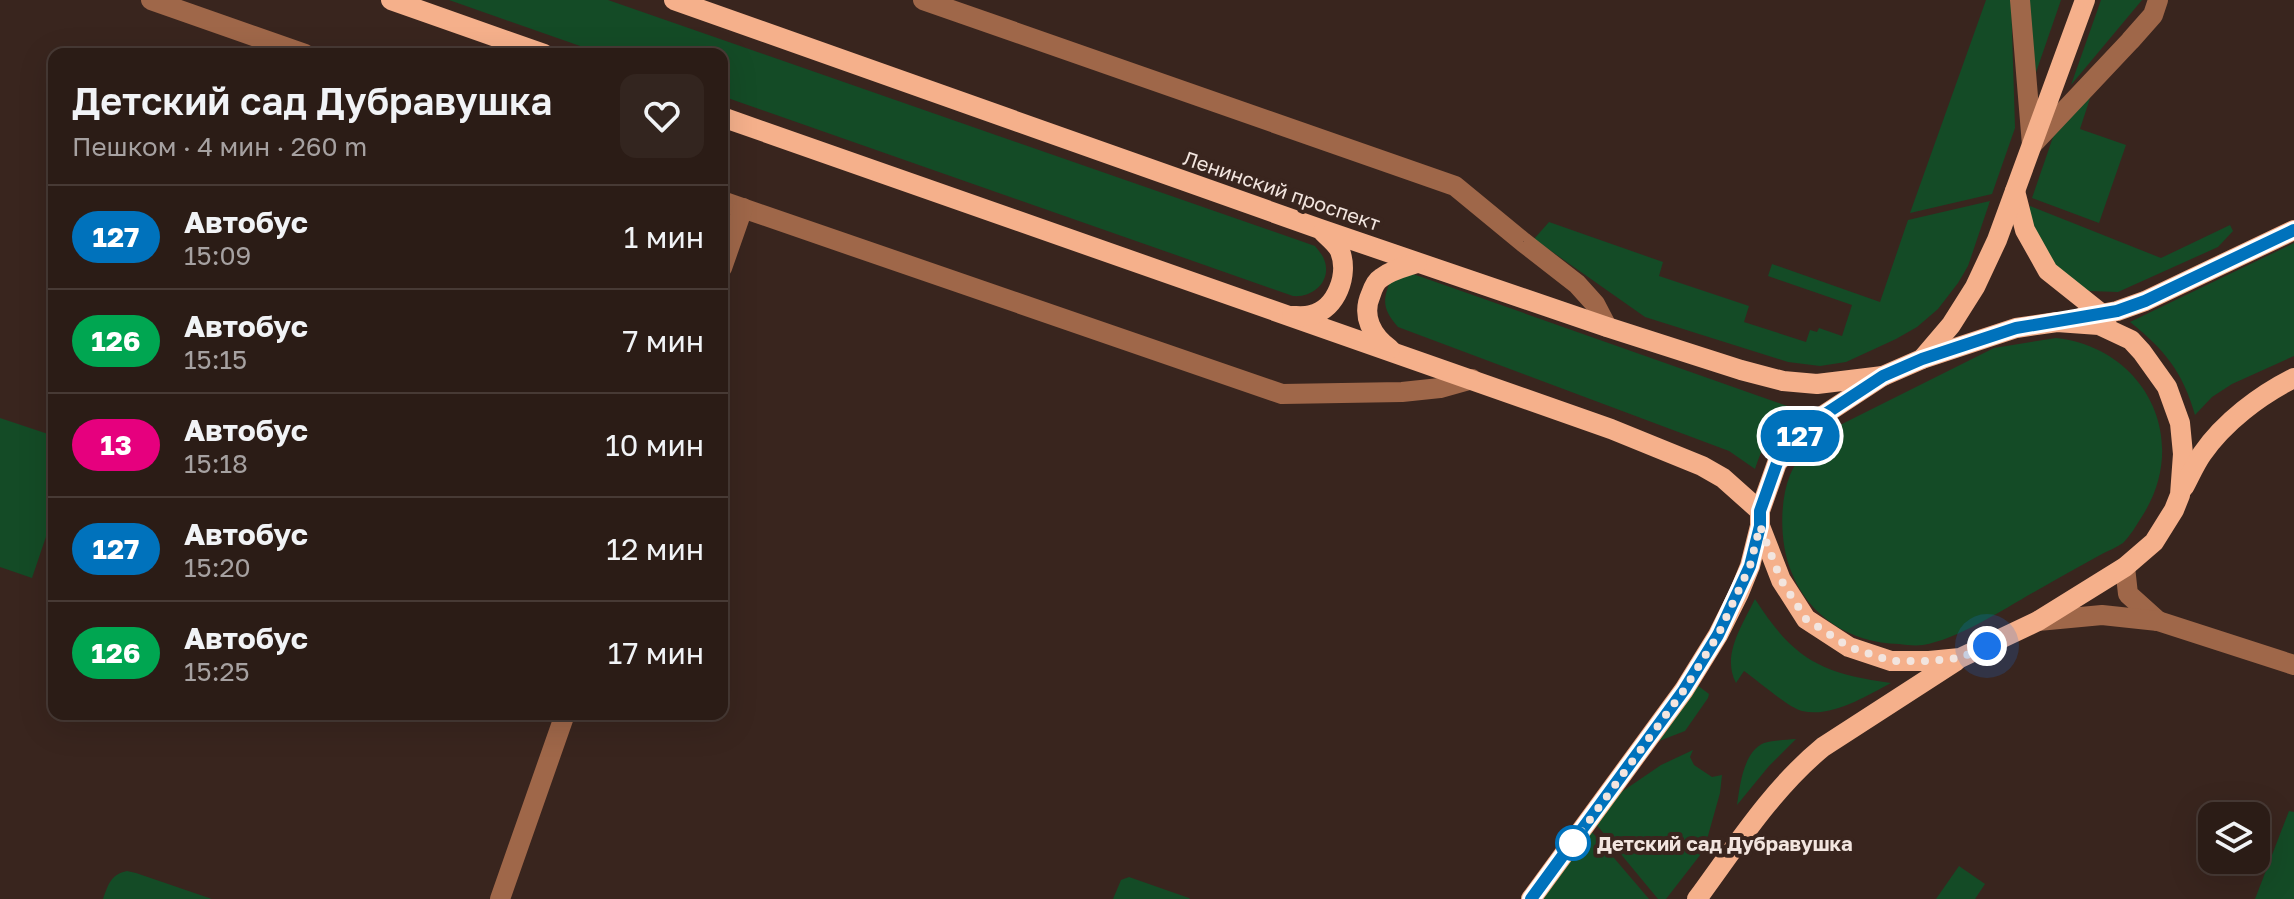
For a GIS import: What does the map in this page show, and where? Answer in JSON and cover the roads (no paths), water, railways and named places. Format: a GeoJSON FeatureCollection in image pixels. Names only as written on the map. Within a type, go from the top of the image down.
{"type":"FeatureCollection","features":[{"type":"Feature","properties":{"kind":"main road"},"geometry":{"type":"LineString","coordinates":[[391,0],[527,48]]}},
{"type":"Feature","properties":{"kind":"main road","name":"Ленинский проспект"},"geometry":{"type":"LineString","coordinates":[[674,0],[1417,263],[1607,327],[1783,381],[1817,384],[1883,376]]}},
{"type":"Feature","properties":{"kind":"main road"},"geometry":{"type":"LineString","coordinates":[[1922,359],[1951,325],[1975,287],[1997,240],[2085,0]]}},
{"type":"Feature","properties":{"kind":"main road"},"geometry":{"type":"LineString","coordinates":[[728,119],[1472,379],[1611,429],[1702,466],[1723,478],[1760,518],[1781,580],[1806,619],[1849,647],[1891,661],[1960,658]]}},
{"type":"Feature","properties":{"kind":"main road"},"geometry":{"type":"LineString","coordinates":[[2015,191],[2025,230],[2048,271],[2104,314],[2131,340],[2167,387],[2180,423],[2183,454],[2180,495]]}},
{"type":"Feature","properties":{"kind":"main road"},"geometry":{"type":"LineString","coordinates":[[1288,316],[1312,315],[1325,307],[1336,295],[1343,278],[1340,248],[1320,229]]}},
{"type":"Feature","properties":{"kind":"main road"},"geometry":{"type":"LineString","coordinates":[[1531,899],[1684,690],[1718,635],[1750,566],[1760,518],[1777,463],[1810,424],[1883,376],[1922,359],[2016,328],[2104,314],[2145,301],[2294,230]]}},
{"type":"Feature","properties":{"kind":"main road"},"geometry":{"type":"LineString","coordinates":[[1395,352],[1377,340],[1371,328],[1366,315],[1369,298],[1378,279],[1417,263]]}},
{"type":"Feature","properties":{"kind":"main road"},"geometry":{"type":"LineString","coordinates":[[2057,322],[2099,325],[2131,340]]}},
{"type":"Feature","properties":{"kind":"main road"},"geometry":{"type":"LineString","coordinates":[[1697,899],[1758,814],[1805,762],[1823,747],[1960,658],[2038,621],[2125,567],[2154,542],[2201,456],[2218,433],[2250,406],[2294,378]]}},
{"type":"Feature","properties":{"kind":"street"},"geometry":{"type":"LineString","coordinates":[[151,0],[288,48]]}},
{"type":"Feature","properties":{"kind":"street"},"geometry":{"type":"LineString","coordinates":[[923,0],[1455,186],[1577,284],[1595,304],[1607,327]]}},
{"type":"Feature","properties":{"kind":"street"},"geometry":{"type":"LineString","coordinates":[[2020,0],[2032,145]]}},
{"type":"Feature","properties":{"kind":"street"},"geometry":{"type":"LineString","coordinates":[[2032,145],[2153,15],[2158,0]]}},
{"type":"Feature","properties":{"kind":"street"},"geometry":{"type":"LineString","coordinates":[[728,203],[1282,394],[1402,392],[1440,388],[1472,379]]}},
{"type":"Feature","properties":{"kind":"street"},"geometry":{"type":"LineString","coordinates":[[728,251],[743,208]]}},
{"type":"Feature","properties":{"kind":"street"},"geometry":{"type":"LineString","coordinates":[[2125,567],[2128,594],[2158,621]]}},
{"type":"Feature","properties":{"kind":"street"},"geometry":{"type":"LineString","coordinates":[[2038,621],[2102,615],[2158,621],[2294,665]]}},
{"type":"Feature","properties":{"kind":"street"},"geometry":{"type":"LineString","coordinates":[[500,899],[563,720]]}},
{"type":"Feature","properties":{"kind":"place","name":"Детский сад Дубравушка"},"geometry":{"type":"Point","coordinates":[1573,843]}}]}
